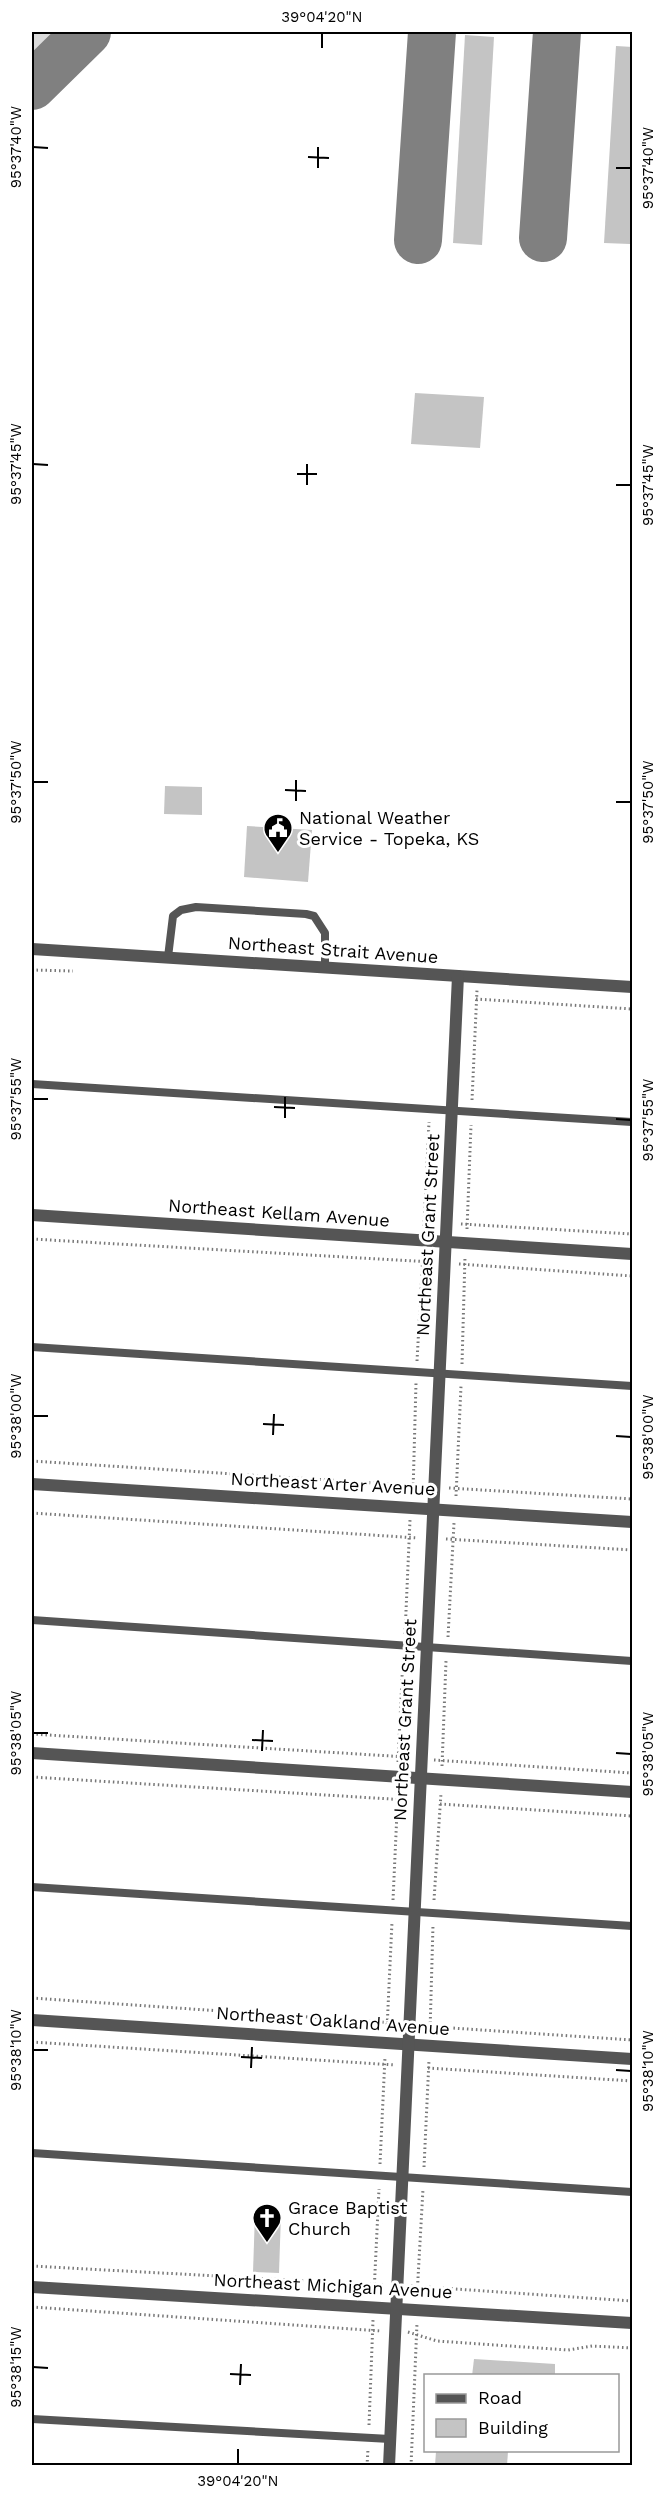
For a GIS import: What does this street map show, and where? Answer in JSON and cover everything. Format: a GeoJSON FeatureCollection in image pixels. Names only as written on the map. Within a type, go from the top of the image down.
{"type":"FeatureCollection","features":[{"type":"Feature","properties":{"kind":"street","name":"Northeast Strait Avenue"},"geometry":{"type":"LineString","coordinates":[[32,949],[633,987]]}},
{"type":"Feature","properties":{"kind":"street","name":"Northeast Grant Street"},"geometry":{"type":"LineString","coordinates":[[389,2466],[458,976]]}},
{"type":"Feature","properties":{"kind":"street","name":"Northeast Kellam Avenue"},"geometry":{"type":"LineString","coordinates":[[32,1215],[633,1254]]}},
{"type":"Feature","properties":{"kind":"street","name":"Northeast Arter Avenue"},"geometry":{"type":"LineString","coordinates":[[32,1484],[633,1522]]}},
{"type":"Feature","properties":{"kind":"street"},"geometry":{"type":"LineString","coordinates":[[32,1753],[633,1792]]}},
{"type":"Feature","properties":{"kind":"street","name":"Northeast Oakland Avenue"},"geometry":{"type":"LineString","coordinates":[[32,2020],[633,2059]]}},
{"type":"Feature","properties":{"kind":"street","name":"Northeast Michigan Avenue"},"geometry":{"type":"LineString","coordinates":[[32,2287],[396,2307],[633,2323]]}},
{"type":"Feature","properties":{"kind":"lane"},"geometry":{"type":"LineString","coordinates":[[168,957],[173,916],[182,910],[196,908],[306,914],[315,916],[325,933],[325,968]]}},
{"type":"Feature","properties":{"kind":"lane"},"geometry":{"type":"LineString","coordinates":[[32,1084],[633,1122]]}},
{"type":"Feature","properties":{"kind":"lane"},"geometry":{"type":"LineString","coordinates":[[32,1347],[633,1386]]}},
{"type":"Feature","properties":{"kind":"lane"},"geometry":{"type":"LineString","coordinates":[[32,1620],[633,1661]]}},
{"type":"Feature","properties":{"kind":"lane"},"geometry":{"type":"LineString","coordinates":[[32,1887],[633,1926]]}},
{"type":"Feature","properties":{"kind":"lane"},"geometry":{"type":"LineString","coordinates":[[32,2153],[633,2192]]}},
{"type":"Feature","properties":{"kind":"lane"},"geometry":{"type":"LineString","coordinates":[[32,2419],[390,2439]]}},
{"type":"Feature","properties":{"kind":"path"},"geometry":{"type":"LineString","coordinates":[[32,970],[73,971]]}},
{"type":"Feature","properties":{"kind":"path"},"geometry":{"type":"LineString","coordinates":[[457,997],[633,1009]]}},
{"type":"Feature","properties":{"kind":"path"},"geometry":{"type":"LineString","coordinates":[[411,2466],[417,2286],[462,1376],[477,999]]}},
{"type":"Feature","properties":{"kind":"path"},"geometry":{"type":"LineString","coordinates":[[425,1218],[468,1224],[633,1234]]}},
{"type":"Feature","properties":{"kind":"path"},"geometry":{"type":"LineString","coordinates":[[32,1239],[633,1276]]}},
{"type":"Feature","properties":{"kind":"path"},"geometry":{"type":"LineString","coordinates":[[32,1461],[633,1499]]}},
{"type":"Feature","properties":{"kind":"path"},"geometry":{"type":"LineString","coordinates":[[32,1513],[633,1550]]}},
{"type":"Feature","properties":{"kind":"path"},"geometry":{"type":"LineString","coordinates":[[32,1734],[398,1755],[422,1759],[633,1773]]}},
{"type":"Feature","properties":{"kind":"path"},"geometry":{"type":"LineString","coordinates":[[32,1777],[633,1816]]}},
{"type":"Feature","properties":{"kind":"path"},"geometry":{"type":"LineString","coordinates":[[32,1998],[633,2040]]}},
{"type":"Feature","properties":{"kind":"path"},"geometry":{"type":"LineString","coordinates":[[32,2042],[633,2081]]}},
{"type":"Feature","properties":{"kind":"path"},"geometry":{"type":"LineString","coordinates":[[32,2266],[417,2286],[633,2301]]}},
{"type":"Feature","properties":{"kind":"path"},"geometry":{"type":"LineString","coordinates":[[32,2307],[395,2331],[417,2333],[437,2341],[568,2350],[592,2346],[633,2348]]}},
{"type":"Feature","properties":{"kind":"shaded area"},"geometry":{"type":"Polygon","coordinates":[[[32,32],[63,32],[32,62],[32,32]]]}},
{"type":"Feature","properties":{"kind":"building"},"geometry":{"type":"Polygon","coordinates":[[[465,35],[494,37],[482,245],[453,243],[465,35]]]}},
{"type":"Feature","properties":{"kind":"building"},"geometry":{"type":"Polygon","coordinates":[[[616,46],[633,47],[630,244],[604,243],[616,46]]]}},
{"type":"Feature","properties":{"kind":"building"},"geometry":{"type":"Polygon","coordinates":[[[415,393],[484,397],[480,448],[411,444],[415,393]]]}},
{"type":"Feature","properties":{"kind":"building"},"geometry":{"type":"Polygon","coordinates":[[[165,786],[202,787],[202,815],[164,814],[165,786]]]}},
{"type":"Feature","properties":{"kind":"building","name":"National Weather Service - Topeka, KS"},"geometry":{"type":"Polygon","coordinates":[[[247,826],[312,830],[308,882],[244,877],[247,826]]]}},
{"type":"Feature","properties":{"kind":"building","name":"Grace Baptist Church"},"geometry":{"type":"Polygon","coordinates":[[[255,2213],[281,2214],[279,2273],[253,2272],[255,2213]]]}},
{"type":"Feature","properties":{"kind":"building"},"geometry":{"type":"Polygon","coordinates":[[[474,2359],[555,2364],[555,2374],[472,2374],[474,2359]]]}},
{"type":"Feature","properties":{"kind":"building"},"geometry":{"type":"Polygon","coordinates":[[[436,2452],[508,2452],[507,2466],[435,2466],[436,2452]]]}},
{"type":"Feature","properties":{"kind":"taxiway"},"geometry":{"type":"LineString","coordinates":[[32,86],[87,32]]}},
{"type":"Feature","properties":{"kind":"taxiway"},"geometry":{"type":"LineString","coordinates":[[418,240],[432,32]]}},
{"type":"Feature","properties":{"kind":"taxiway"},"geometry":{"type":"LineString","coordinates":[[543,238],[557,32]]}},
{"type":"Feature","properties":{"kind":"place","name":"National Weather Service - Topeka, KS"},"geometry":{"type":"Point","coordinates":[278,854]}},
{"type":"Feature","properties":{"kind":"place","name":"Grace Baptist Church"},"geometry":{"type":"Point","coordinates":[267,2244]}}]}
